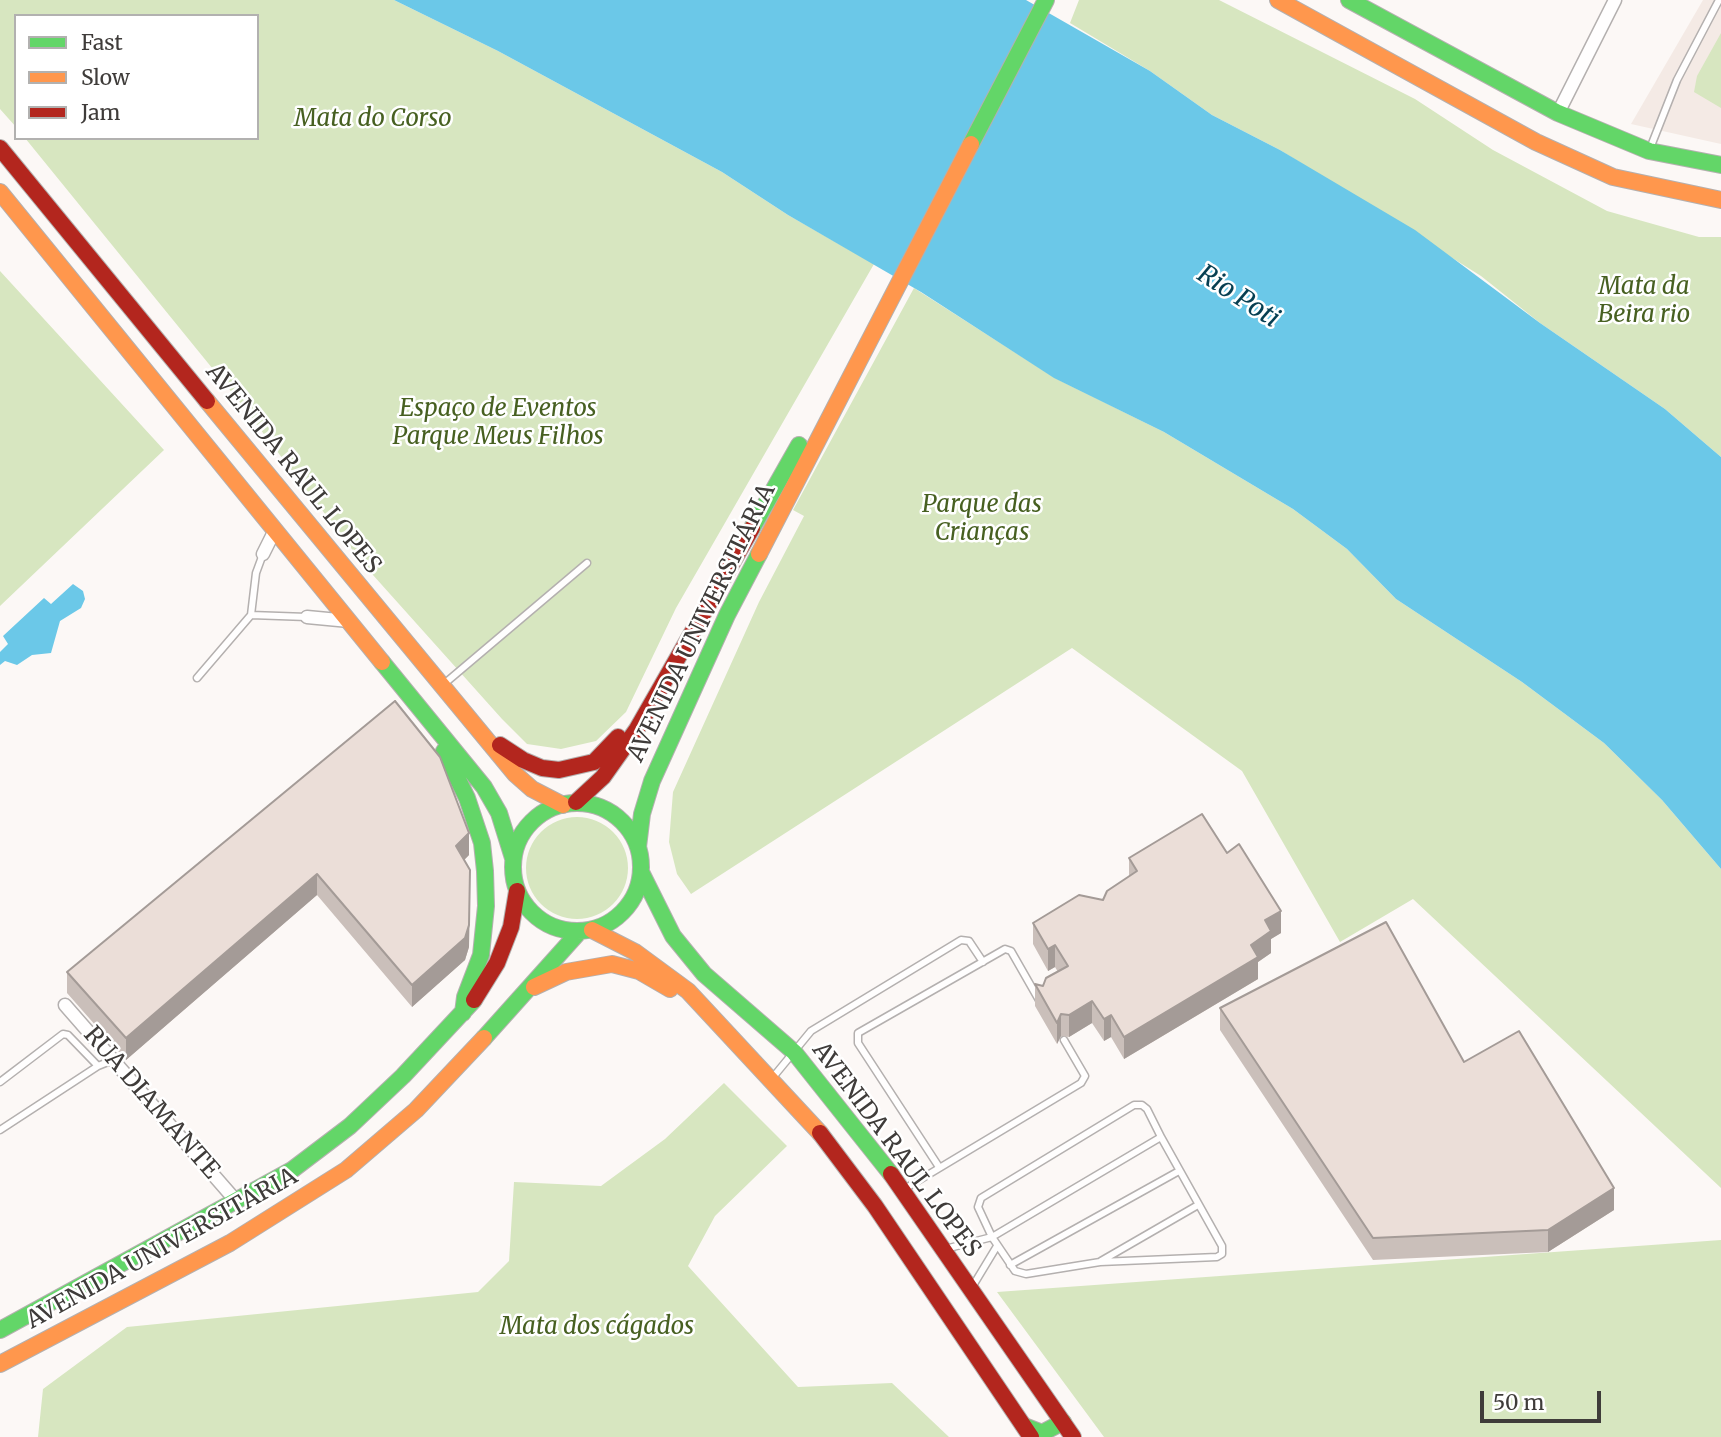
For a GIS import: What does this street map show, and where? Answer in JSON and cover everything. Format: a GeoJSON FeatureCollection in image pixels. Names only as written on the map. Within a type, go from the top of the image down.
{"type":"FeatureCollection","features":[{"type":"Feature","properties":{"kind":"main road"},"geometry":{"type":"LineString","coordinates":[[819,422],[1031,0]]}},
{"type":"Feature","properties":{"kind":"main road"},"geometry":{"type":"LineString","coordinates":[[819,422],[1046,0]]}},
{"type":"Feature","properties":{"kind":"main road"},"geometry":{"type":"LineString","coordinates":[[1278,0],[1536,142],[1613,177],[1721,200]]}},
{"type":"Feature","properties":{"kind":"main road"},"geometry":{"type":"LineString","coordinates":[[1349,0],[1558,113],[1650,152],[1721,165]]}},
{"type":"Feature","properties":{"kind":"main road","name":"AVENIDA RAUL LOPES"},"geometry":{"type":"LineString","coordinates":[[0,148],[467,719],[515,774],[532,789],[570,804]]}},
{"type":"Feature","properties":{"kind":"main road"},"geometry":{"type":"LineString","coordinates":[[0,192],[484,787],[499,813],[513,858],[517,891],[527,908],[541,922],[560,930],[586,931],[613,921],[629,905],[642,872],[638,847],[623,822],[610,812],[570,804],[538,817],[527,828],[513,858]]}},
{"type":"Feature","properties":{"kind":"main road","name":"AVENIDA UNIVERSITÁRIA"},"geometry":{"type":"LineString","coordinates":[[570,804],[603,777],[621,753],[819,422]]}},
{"type":"Feature","properties":{"kind":"main road","name":"AVENIDA UNIVERSITÁRIA"},"geometry":{"type":"LineString","coordinates":[[638,847],[642,814],[657,768],[819,422]]}},
{"type":"Feature","properties":{"kind":"main road"},"geometry":{"type":"LineString","coordinates":[[220,462],[243,444]]}},
{"type":"Feature","properties":{"kind":"main road"},"geometry":{"type":"LineString","coordinates":[[467,719],[523,760],[541,768],[576,768],[594,762],[607,751],[653,689],[663,682]]}},
{"type":"Feature","properties":{"kind":"main road"},"geometry":{"type":"LineString","coordinates":[[409,692],[449,760],[467,798],[482,843],[485,927],[481,955],[465,997],[463,1013]]}},
{"type":"Feature","properties":{"kind":"main road","name":"AVENIDA RAUL LOPES"},"geometry":{"type":"LineString","coordinates":[[642,872],[673,936],[704,974],[794,1052],[903,1189],[1073,1437]]}},
{"type":"Feature","properties":{"kind":"main road","name":"AVENIDA UNIVERSITÁRIA"},"geometry":{"type":"LineString","coordinates":[[0,1330],[292,1170],[350,1126],[463,1013],[486,982],[511,928],[517,891]]}},
{"type":"Feature","properties":{"kind":"main road","name":"AVENIDA UNIVERSITÁRIA"},"geometry":{"type":"LineString","coordinates":[[0,1364],[230,1243],[345,1170],[416,1110],[586,931]]}},
{"type":"Feature","properties":{"kind":"main road","name":"AVENIDA RAUL LOPES"},"geometry":{"type":"LineString","coordinates":[[586,931],[659,967],[688,991],[773,1078],[853,1174],[1028,1432]]}},
{"type":"Feature","properties":{"kind":"main road"},"geometry":{"type":"LineString","coordinates":[[530,988],[585,966],[623,965],[653,978],[712,1018]]}},
{"type":"Feature","properties":{"kind":"main road"},"geometry":{"type":"LineString","coordinates":[[124,1299],[142,1280],[208,1244],[209,1232],[199,1223]]}},
{"type":"Feature","properties":{"kind":"main road"},"geometry":{"type":"LineString","coordinates":[[1028,1432],[1042,1433],[1063,1422]]}},
{"type":"Feature","properties":{"kind":"street"},"geometry":{"type":"LineString","coordinates":[[1558,113],[1609,2]]}},
{"type":"Feature","properties":{"kind":"street"},"geometry":{"type":"LineString","coordinates":[[262,554],[275,530]]}},
{"type":"Feature","properties":{"kind":"street"},"geometry":{"type":"LineString","coordinates":[[307,617],[350,621]]}},
{"type":"Feature","properties":{"kind":"street","name":"RUA DIAMANTE"},"geometry":{"type":"LineString","coordinates":[[65,1005],[237,1202]]}},
{"type":"Feature","properties":{"kind":"lane"},"geometry":{"type":"LineString","coordinates":[[1650,152],[1677,80],[1719,0]]}},
{"type":"Feature","properties":{"kind":"lane"},"geometry":{"type":"LineString","coordinates":[[197,678],[251,615],[256,573],[262,554]]}},
{"type":"Feature","properties":{"kind":"lane"},"geometry":{"type":"LineString","coordinates":[[441,686],[587,563]]}},
{"type":"Feature","properties":{"kind":"lane"},"geometry":{"type":"LineString","coordinates":[[251,615],[307,617]]}},
{"type":"Feature","properties":{"kind":"lane"},"geometry":{"type":"LineString","coordinates":[[773,1078],[811,1031],[961,940],[969,942],[983,962]]}},
{"type":"Feature","properties":{"kind":"lane"},"geometry":{"type":"LineString","coordinates":[[939,1167],[858,1043],[858,1033],[1004,949],[1011,951],[1041,1003]]}},
{"type":"Feature","properties":{"kind":"lane"},"geometry":{"type":"LineString","coordinates":[[0,1082],[63,1034],[68,1035],[98,1066]]}},
{"type":"Feature","properties":{"kind":"lane"},"geometry":{"type":"LineString","coordinates":[[903,1189],[1082,1083],[1084,1076],[1064,1040]]}},
{"type":"Feature","properties":{"kind":"lane"},"geometry":{"type":"LineString","coordinates":[[0,1130],[98,1066],[113,1060]]}},
{"type":"Feature","properties":{"kind":"lane"},"geometry":{"type":"LineString","coordinates":[[1134,1105],[1142,1105],[1147,1109],[1179,1171],[1222,1246],[1222,1254],[1217,1257],[1100,1262],[1021,1274],[1010,1265],[997,1246],[978,1207],[981,1198],[1134,1105]]}},
{"type":"Feature","properties":{"kind":"lane"},"geometry":{"type":"LineString","coordinates":[[944,1249],[992,1237],[1161,1137]]}},
{"type":"Feature","properties":{"kind":"lane"},"geometry":{"type":"LineString","coordinates":[[1010,1265],[1179,1171]]}},
{"type":"Feature","properties":{"kind":"lane"},"geometry":{"type":"LineString","coordinates":[[1100,1262],[1198,1205]]}},
{"type":"Feature","properties":{"kind":"lane"},"geometry":{"type":"LineString","coordinates":[[972,1289],[997,1246]]}},
{"type":"Feature","properties":{"kind":"shaded area"},"geometry":{"type":"Polygon","coordinates":[[[1703,0],[1721,0],[1721,144],[1631,124],[1703,0]]]}},
{"type":"Feature","properties":{"kind":"green space"},"geometry":{"type":"Polygon","coordinates":[[[0,0],[394,0],[498,51],[722,172],[788,215],[874,264],[676,608],[626,712],[596,741],[561,749],[527,744],[364,565],[234,395],[27,140],[259,140],[259,14],[14,14],[14,125],[0,109],[0,0]]]}},
{"type":"Feature","properties":{"kind":"green space","name":"Mata da Beira rio"},"geometry":{"type":"Polygon","coordinates":[[[1079,0],[1219,0],[1415,99],[1493,150],[1607,211],[1699,237],[1721,237],[1721,457],[1665,409],[1540,323],[1481,276],[1280,150],[1212,115],[1150,71],[1070,23],[1079,0]]]}},
{"type":"Feature","properties":{"kind":"green space"},"geometry":{"type":"Polygon","coordinates":[[[1721,33],[1721,108],[1694,92],[1697,76],[1721,33]]]}},
{"type":"Feature","properties":{"kind":"green space"},"geometry":{"type":"Polygon","coordinates":[[[0,271],[164,450],[0,606],[0,271]]]}},
{"type":"Feature","properties":{"kind":"green space","name":"Parque das Crianças"},"geometry":{"type":"Polygon","coordinates":[[[914,288],[1055,378],[1164,432],[1293,509],[1347,549],[1396,599],[1522,682],[1604,743],[1662,800],[1721,869],[1721,1188],[1413,899],[1340,942],[1242,771],[1072,648],[691,894],[677,874],[669,842],[673,792],[759,602],[804,516],[793,510],[914,288]]]}},
{"type":"Feature","properties":{"kind":"green space"},"geometry":{"type":"Polygon","coordinates":[[[577,817],[596,821],[613,832],[624,849],[628,868],[624,887],[613,904],[596,915],[577,919],[558,915],[541,904],[530,887],[526,868],[530,849],[541,832],[558,821],[577,817]]]}},
{"type":"Feature","properties":{"kind":"green space","name":"Mata dos cágados"},"geometry":{"type":"Polygon","coordinates":[[[724,1083],[787,1146],[715,1216],[688,1266],[798,1387],[892,1383],[949,1437],[38,1437],[43,1389],[127,1327],[478,1292],[509,1261],[514,1182],[601,1186],[665,1139],[724,1083]]]}},
{"type":"Feature","properties":{"kind":"green space"},"geometry":{"type":"Polygon","coordinates":[[[1721,1240],[1721,1437],[1104,1437],[997,1292],[1721,1240]]]}},
{"type":"Feature","properties":{"kind":"water","name":"Rio Poti"},"geometry":{"type":"Polygon","coordinates":[[[394,0],[1026,0],[1150,71],[1212,115],[1280,150],[1415,230],[1540,323],[1665,409],[1721,457],[1721,869],[1662,800],[1604,743],[1522,682],[1396,599],[1347,549],[1293,509],[1164,432],[1054,378],[921,292],[788,215],[722,172],[498,51],[394,0]]]}},
{"type":"Feature","properties":{"kind":"water"},"geometry":{"type":"Polygon","coordinates":[[[73,584],[83,591],[85,599],[81,608],[60,621],[51,653],[32,655],[17,665],[5,661],[0,665],[0,652],[8,644],[3,636],[44,598],[51,604],[73,584]]]}},
{"type":"Feature","properties":{"kind":"building"},"geometry":{"type":"Polygon","coordinates":[[[395,701],[440,757],[469,833],[456,846],[470,870],[469,925],[465,938],[412,985],[317,874],[126,1038],[67,972],[395,701]]]}},
{"type":"Feature","properties":{"kind":"building"},"geometry":{"type":"Polygon","coordinates":[[[1202,814],[1227,853],[1239,844],[1281,911],[1265,920],[1271,931],[1251,945],[1258,957],[1124,1037],[1111,1015],[1104,1019],[1092,1001],[1069,1015],[1061,1014],[1057,1023],[1035,984],[1043,986],[1046,978],[1068,966],[1055,945],[1048,949],[1033,923],[1079,895],[1103,900],[1107,891],[1137,871],[1129,858],[1202,814]]]}},
{"type":"Feature","properties":{"kind":"building"},"geometry":{"type":"Polygon","coordinates":[[[1386,922],[1464,1062],[1519,1031],[1614,1188],[1548,1230],[1373,1238],[1220,1008],[1386,922]]]}},
{"type":"Feature","properties":{"kind":"traffic: fast"},"geometry":{"type":"LineString","coordinates":[[971,144],[1046,0]]}},
{"type":"Feature","properties":{"kind":"traffic: fast"},"geometry":{"type":"LineString","coordinates":[[1349,0],[1558,113],[1649,151],[1721,165]]}},
{"type":"Feature","properties":{"kind":"traffic: fast"},"geometry":{"type":"LineString","coordinates":[[752,528],[799,445]]}},
{"type":"Feature","properties":{"kind":"traffic: fast"},"geometry":{"type":"LineString","coordinates":[[638,847],[642,814],[652,781],[727,615],[759,554]]}},
{"type":"Feature","properties":{"kind":"traffic: fast"},"geometry":{"type":"LineString","coordinates":[[382,662],[484,787],[499,813],[513,858]]}},
{"type":"Feature","properties":{"kind":"traffic: fast"},"geometry":{"type":"LineString","coordinates":[[444,751],[467,798],[482,843],[485,871],[486,906],[481,955],[465,997],[463,1013]]}},
{"type":"Feature","properties":{"kind":"traffic: fast"},"geometry":{"type":"LineString","coordinates":[[577,803],[602,808],[622,822],[636,842],[641,867],[636,892],[622,912],[602,926],[577,931],[552,926],[532,912],[518,892],[513,867],[518,842],[532,822],[552,808],[577,803]]}},
{"type":"Feature","properties":{"kind":"traffic: fast"},"geometry":{"type":"LineString","coordinates":[[641,872],[673,936],[704,974],[794,1052],[891,1174]]}},
{"type":"Feature","properties":{"kind":"traffic: fast"},"geometry":{"type":"LineString","coordinates":[[484,1038],[579,932]]}},
{"type":"Feature","properties":{"kind":"traffic: fast"},"geometry":{"type":"LineString","coordinates":[[0,1330],[292,1170],[350,1126],[403,1076],[474,1000]]}},
{"type":"Feature","properties":{"kind":"traffic: fast"},"geometry":{"type":"LineString","coordinates":[[1024,1426],[1042,1433],[1063,1422]]}},
{"type":"Feature","properties":{"kind":"traffic: slow"},"geometry":{"type":"LineString","coordinates":[[1278,0],[1536,142],[1613,177],[1721,200]]}},
{"type":"Feature","properties":{"kind":"traffic: slow"},"geometry":{"type":"LineString","coordinates":[[759,554],[971,144]]}},
{"type":"Feature","properties":{"kind":"traffic: slow"},"geometry":{"type":"LineString","coordinates":[[0,192],[382,662]]}},
{"type":"Feature","properties":{"kind":"traffic: slow"},"geometry":{"type":"LineString","coordinates":[[207,401],[515,774],[532,789],[563,805]]}},
{"type":"Feature","properties":{"kind":"traffic: slow"},"geometry":{"type":"LineString","coordinates":[[592,930],[635,952],[688,991],[820,1133]]}},
{"type":"Feature","properties":{"kind":"traffic: slow"},"geometry":{"type":"LineString","coordinates":[[534,987],[566,972],[612,964],[639,971],[670,989]]}},
{"type":"Feature","properties":{"kind":"traffic: slow"},"geometry":{"type":"LineString","coordinates":[[0,1364],[230,1243],[346,1170],[416,1110],[484,1038]]}},
{"type":"Feature","properties":{"kind":"traffic: jam"},"geometry":{"type":"LineString","coordinates":[[0,148],[207,401]]}},
{"type":"Feature","properties":{"kind":"traffic: jam"},"geometry":{"type":"LineString","coordinates":[[576,802],[603,777],[637,729],[752,528]]}},
{"type":"Feature","properties":{"kind":"traffic: jam"},"geometry":{"type":"LineString","coordinates":[[500,745],[523,760],[542,768],[559,770],[594,762],[618,737]]}},
{"type":"Feature","properties":{"kind":"traffic: jam"},"geometry":{"type":"LineString","coordinates":[[474,1000],[497,963],[511,927],[517,891]]}},
{"type":"Feature","properties":{"kind":"traffic: jam"},"geometry":{"type":"LineString","coordinates":[[820,1133],[875,1206],[1031,1437]]}},
{"type":"Feature","properties":{"kind":"traffic: jam"},"geometry":{"type":"LineString","coordinates":[[891,1174],[1073,1437]]}},
{"type":"Feature","properties":{"kind":"park label","name":"Mata do Corso"},"geometry":{"type":"Point","coordinates":[373,119]}},
{"type":"Feature","properties":{"kind":"park label","name":"Espaço de Eventos Parque Meus Filhos"},"geometry":{"type":"Point","coordinates":[498,423]}}]}
